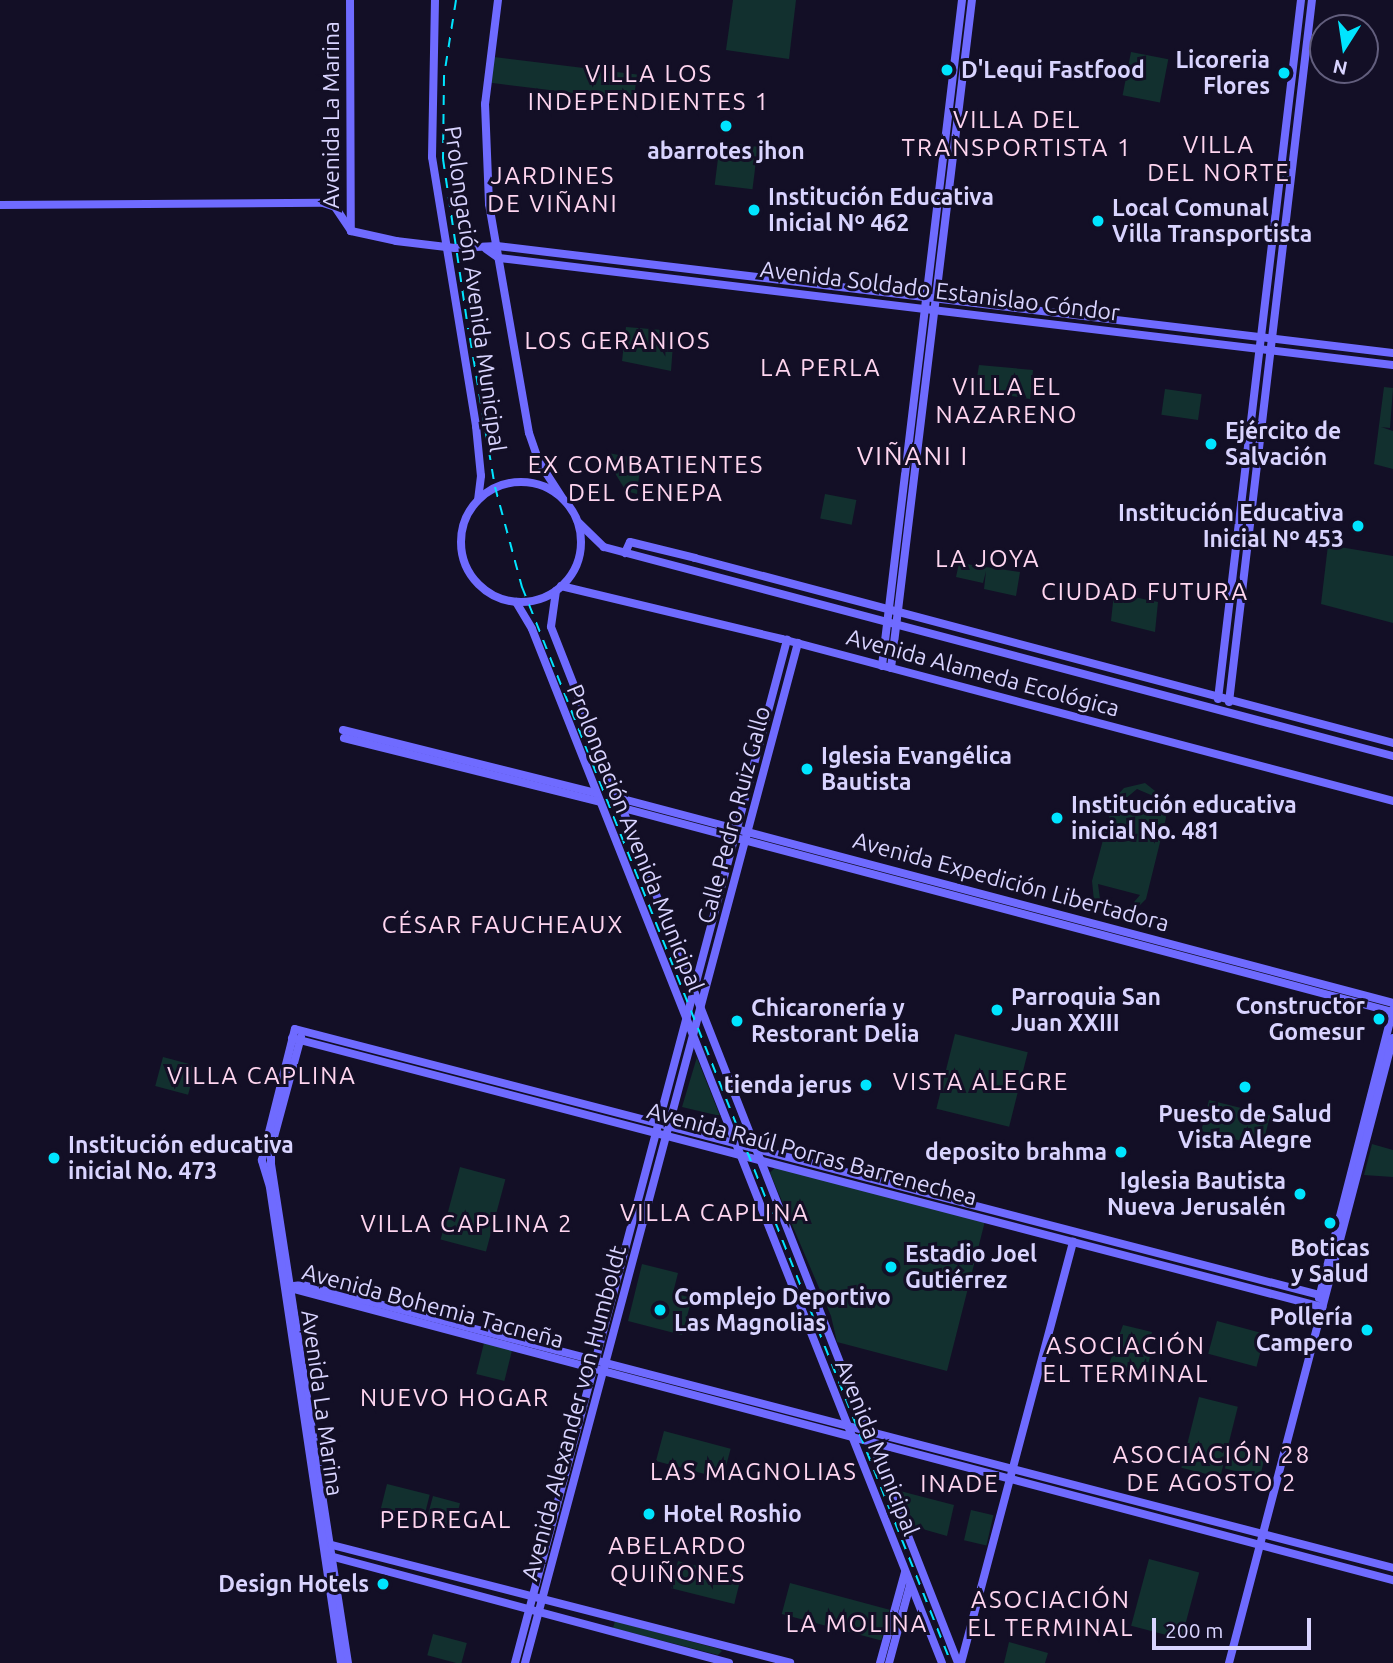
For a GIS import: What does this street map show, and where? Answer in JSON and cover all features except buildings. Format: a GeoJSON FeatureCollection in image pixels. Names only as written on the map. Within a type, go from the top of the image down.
{"type":"FeatureCollection","features":[{"type":"Feature","properties":{"kind":"street","name":"Avenida La Marina"},"geometry":{"type":"LineString","coordinates":[[349,0],[351,231]]}},
{"type":"Feature","properties":{"kind":"street","name":"Prolongación Avenida Municipal"},"geometry":{"type":"LineString","coordinates":[[435,0],[430,127],[476,426],[481,476],[478,499],[462,527],[464,561],[484,589],[516,602],[528,621],[694,1037],[703,1052]]}},
{"type":"Feature","properties":{"kind":"street","name":"Prolongación Avenida Municipal"},"geometry":{"type":"LineString","coordinates":[[498,0],[484,123],[497,246],[529,433],[539,462],[578,522],[579,557],[559,589],[551,627],[623,808],[710,1040]]}},
{"type":"Feature","properties":{"kind":"street"},"geometry":{"type":"LineString","coordinates":[[882,666],[962,0]]}},
{"type":"Feature","properties":{"kind":"street"},"geometry":{"type":"LineString","coordinates":[[891,668],[899,624],[972,0]]}},
{"type":"Feature","properties":{"kind":"street"},"geometry":{"type":"LineString","coordinates":[[1218,699],[1301,0]]}},
{"type":"Feature","properties":{"kind":"street"},"geometry":{"type":"LineString","coordinates":[[1229,702],[1312,0]]}},
{"type":"Feature","properties":{"kind":"street"},"geometry":{"type":"LineString","coordinates":[[0,205],[323,203],[335,207],[351,231]]}},
{"type":"Feature","properties":{"kind":"street","name":"Avenida Soldado Estanislao Cóndor"},"geometry":{"type":"LineString","coordinates":[[351,231],[447,247],[486,249],[497,246],[1393,353]]}},
{"type":"Feature","properties":{"kind":"street","name":"Avenida Soldado Estanislao Cóndor"},"geometry":{"type":"LineString","coordinates":[[486,249],[499,258],[1393,365]]}},
{"type":"Feature","properties":{"kind":"street"},"geometry":{"type":"LineString","coordinates":[[916,386],[926,387]]}},
{"type":"Feature","properties":{"kind":"street","name":"Prolongación Avenida Municipal"},"geometry":{"type":"LineString","coordinates":[[478,499],[495,487],[518,482],[539,484],[563,499]]}},
{"type":"Feature","properties":{"kind":"street","name":"Avenida Alameda Ecológica"},"geometry":{"type":"LineString","coordinates":[[578,522],[594,541],[625,553],[1393,756]]}},
{"type":"Feature","properties":{"kind":"street"},"geometry":{"type":"LineString","coordinates":[[898,541],[908,542]]}},
{"type":"Feature","properties":{"kind":"street","name":"Avenida Alameda Ecológica"},"geometry":{"type":"LineString","coordinates":[[625,553],[630,542],[1229,702],[1393,743]]}},
{"type":"Feature","properties":{"kind":"street"},"geometry":{"type":"LineString","coordinates":[[516,602],[537,600],[559,589]]}},
{"type":"Feature","properties":{"kind":"street","name":"Avenida Alameda Ecológica"},"geometry":{"type":"LineString","coordinates":[[559,589],[799,643],[1393,801]]}},
{"type":"Feature","properties":{"kind":"street","name":"Calle Pedro Ruiz Gallo"},"geometry":{"type":"LineString","coordinates":[[687,1019],[787,640]]}},
{"type":"Feature","properties":{"kind":"street","name":"Calle Pedro Ruiz Gallo"},"geometry":{"type":"LineString","coordinates":[[694,1037],[799,643]]}},
{"type":"Feature","properties":{"kind":"street"},"geometry":{"type":"LineString","coordinates":[[596,793],[343,734],[600,803]]}},
{"type":"Feature","properties":{"kind":"street","name":"Avenida Expedición Libertadora"},"geometry":{"type":"LineString","coordinates":[[619,798],[737,833]]}},
{"type":"Feature","properties":{"kind":"street","name":"Avenida Expedición Libertadora"},"geometry":{"type":"LineString","coordinates":[[623,808],[749,836],[1393,1009]]}},
{"type":"Feature","properties":{"kind":"street"},"geometry":{"type":"LineString","coordinates":[[1319,1309],[1319,1294],[1393,1009]]}},
{"type":"Feature","properties":{"kind":"street","name":"Avenida Alexander von Humboldt"},"geometry":{"type":"LineString","coordinates":[[515,1663],[687,1019]]}},
{"type":"Feature","properties":{"kind":"street","name":"Avenida La Marina"},"geometry":{"type":"LineString","coordinates":[[298,1034],[262,1160],[290,1288],[332,1545],[348,1663]]}},
{"type":"Feature","properties":{"kind":"street","name":"Avenida Raúl Porras Barrenechea"},"geometry":{"type":"LineString","coordinates":[[298,1034],[671,1126],[1319,1294]]}},
{"type":"Feature","properties":{"kind":"street","name":"Avenida Raúl Porras Barrenechea"},"geometry":{"type":"LineString","coordinates":[[298,1034],[657,1133],[1319,1309]]}},
{"type":"Feature","properties":{"kind":"street"},"geometry":{"type":"LineString","coordinates":[[1230,1663],[1319,1309],[1393,1038]]}},
{"type":"Feature","properties":{"kind":"street","name":"Avenida Municipal"},"geometry":{"type":"LineString","coordinates":[[710,1040],[703,1052],[734,1143],[942,1663]]}},
{"type":"Feature","properties":{"kind":"street"},"geometry":{"type":"LineString","coordinates":[[680,1049],[703,1052]]}},
{"type":"Feature","properties":{"kind":"street","name":"Avenida Alexander von Humboldt"},"geometry":{"type":"LineString","coordinates":[[525,1663],[671,1126],[703,1052]]}},
{"type":"Feature","properties":{"kind":"street","name":"Avenida Municipal"},"geometry":{"type":"LineString","coordinates":[[703,1052],[753,1147],[960,1663]]}},
{"type":"Feature","properties":{"kind":"street"},"geometry":{"type":"LineString","coordinates":[[960,1663],[1073,1242]]}},
{"type":"Feature","properties":{"kind":"street","name":"Avenida La Marina"},"geometry":{"type":"LineString","coordinates":[[290,1288],[341,1663]]}},
{"type":"Feature","properties":{"kind":"street","name":"Avenida Bohemia Tacneña"},"geometry":{"type":"LineString","coordinates":[[290,1288],[865,1429],[1393,1568]]}},
{"type":"Feature","properties":{"kind":"street","name":"Avenida Bohemia Tacneña"},"geometry":{"type":"LineString","coordinates":[[607,1367],[851,1436],[1393,1580]]}},
{"type":"Feature","properties":{"kind":"street"},"geometry":{"type":"LineString","coordinates":[[909,1451],[912,1442]]}},
{"type":"Feature","properties":{"kind":"street"},"geometry":{"type":"LineString","coordinates":[[729,1663],[334,1559],[324,1552],[332,1545],[790,1663]]}},
{"type":"Feature","properties":{"kind":"street"},"geometry":{"type":"LineString","coordinates":[[880,1663],[905,1572]]}},
{"type":"Feature","properties":{"kind":"street"},"geometry":{"type":"LineString","coordinates":[[889,1663],[910,1584]]}},
{"type":"Feature","properties":{"kind":"green space"},"geometry":{"type":"Polygon","coordinates":[[[733,0],[796,0],[789,59],[726,50],[733,0]]]}},
{"type":"Feature","properties":{"kind":"green space"},"geometry":{"type":"Polygon","coordinates":[[[1131,52],[1168,59],[1160,102],[1123,95],[1131,52]]]}},
{"type":"Feature","properties":{"kind":"green space"},"geometry":{"type":"Polygon","coordinates":[[[494,57],[637,75],[634,100],[491,83],[494,57]]]}},
{"type":"Feature","properties":{"kind":"green space"},"geometry":{"type":"Polygon","coordinates":[[[720,142],[758,147],[752,189],[715,185],[720,142]]]}},
{"type":"Feature","properties":{"kind":"green space"},"geometry":{"type":"Polygon","coordinates":[[[626,327],[674,331],[671,371],[622,361],[626,327]]]}},
{"type":"Feature","properties":{"kind":"green space"},"geometry":{"type":"Polygon","coordinates":[[[979,365],[1033,370],[1030,399],[975,390],[979,365]]]}},
{"type":"Feature","properties":{"kind":"green space"},"geometry":{"type":"Polygon","coordinates":[[[1384,387],[1393,388],[1390,428],[1381,427],[1393,431],[1393,469],[1374,464],[1384,387]]]}},
{"type":"Feature","properties":{"kind":"green space"},"geometry":{"type":"Polygon","coordinates":[[[1165,389],[1202,394],[1198,420],[1161,415],[1165,389]]]}},
{"type":"Feature","properties":{"kind":"green space"},"geometry":{"type":"Polygon","coordinates":[[[608,453],[641,459],[637,494],[626,491],[605,457],[608,453]]]}},
{"type":"Feature","properties":{"kind":"green space"},"geometry":{"type":"Polygon","coordinates":[[[825,494],[856,500],[852,525],[820,519],[825,494]]]}},
{"type":"Feature","properties":{"kind":"green space"},"geometry":{"type":"Polygon","coordinates":[[[1328,545],[1393,556],[1393,623],[1321,604],[1328,545]]]}},
{"type":"Feature","properties":{"kind":"green space"},"geometry":{"type":"Polygon","coordinates":[[[959,563],[1020,572],[1016,596],[984,589],[986,571],[983,583],[956,577],[959,563]]]}},
{"type":"Feature","properties":{"kind":"green space"},"geometry":{"type":"Polygon","coordinates":[[[1114,593],[1158,602],[1155,632],[1111,621],[1114,593]]]}},
{"type":"Feature","properties":{"kind":"green space"},"geometry":{"type":"Polygon","coordinates":[[[1145,783],[1164,798],[1166,818],[1146,899],[1131,914],[1111,915],[1094,901],[1092,881],[1114,799],[1124,788],[1145,783]],[[1137,789],[1119,804],[1161,815],[1158,798],[1137,789]],[[1098,884],[1100,899],[1114,909],[1129,908],[1140,895],[1098,884]]]}},
{"type":"Feature","properties":{"kind":"green space"},"geometry":{"type":"Polygon","coordinates":[[[955,1034],[1028,1052],[1009,1127],[936,1109],[955,1034]]]}},
{"type":"Feature","properties":{"kind":"green space"},"geometry":{"type":"Polygon","coordinates":[[[163,1057],[196,1066],[188,1095],[155,1086],[163,1057]]]}},
{"type":"Feature","properties":{"kind":"green space"},"geometry":{"type":"Polygon","coordinates":[[[697,1058],[720,1116],[682,1107],[697,1058]]]}},
{"type":"Feature","properties":{"kind":"green space"},"geometry":{"type":"Polygon","coordinates":[[[1209,1100],[1270,1115],[1262,1146],[1201,1131],[1209,1100]]]}},
{"type":"Feature","properties":{"kind":"green space"},"geometry":{"type":"Polygon","coordinates":[[[1372,1144],[1393,1150],[1393,1177],[1364,1175],[1372,1144]]]}},
{"type":"Feature","properties":{"kind":"green space","name":"Estadio Joel Gutiérrez"},"geometry":{"type":"Polygon","coordinates":[[[776,1166],[985,1221],[947,1371],[837,1342],[831,1316],[770,1173],[776,1166]]]}},
{"type":"Feature","properties":{"kind":"green space"},"geometry":{"type":"Polygon","coordinates":[[[460,1167],[505,1179],[486,1252],[441,1239],[460,1167]]]}},
{"type":"Feature","properties":{"kind":"green space","name":"Complejo Deportivo Las Magnolias"},"geometry":{"type":"Polygon","coordinates":[[[642,1264],[678,1273],[673,1293],[692,1298],[682,1335],[628,1321],[642,1264]]]}},
{"type":"Feature","properties":{"kind":"green space"},"geometry":{"type":"Polygon","coordinates":[[[1217,1321],[1265,1334],[1256,1367],[1208,1354],[1217,1321]]]}},
{"type":"Feature","properties":{"kind":"green space"},"geometry":{"type":"Polygon","coordinates":[[[1123,1325],[1152,1332],[1147,1351],[1141,1350],[1151,1353],[1144,1380],[1107,1370],[1123,1325]]]}},
{"type":"Feature","properties":{"kind":"green space"},"geometry":{"type":"Polygon","coordinates":[[[484,1343],[512,1350],[504,1381],[476,1374],[484,1343]]]}},
{"type":"Feature","properties":{"kind":"green space"},"geometry":{"type":"Polygon","coordinates":[[[1199,1397],[1238,1407],[1220,1478],[1181,1468],[1199,1397]]]}},
{"type":"Feature","properties":{"kind":"green space"},"geometry":{"type":"Polygon","coordinates":[[[664,1431],[731,1449],[723,1479],[656,1461],[664,1431]]]}},
{"type":"Feature","properties":{"kind":"green space"},"geometry":{"type":"Polygon","coordinates":[[[1230,1448],[1265,1457],[1260,1477],[1225,1468],[1230,1448]]]}},
{"type":"Feature","properties":{"kind":"green space"},"geometry":{"type":"Polygon","coordinates":[[[387,1484],[430,1495],[424,1519],[381,1508],[387,1484]]]}},
{"type":"Feature","properties":{"kind":"green space"},"geometry":{"type":"Polygon","coordinates":[[[900,1491],[954,1505],[947,1536],[912,1526],[900,1491]]]}},
{"type":"Feature","properties":{"kind":"green space"},"geometry":{"type":"Polygon","coordinates":[[[433,1496],[460,1503],[453,1529],[426,1522],[433,1496]]]}},
{"type":"Feature","properties":{"kind":"green space"},"geometry":{"type":"Polygon","coordinates":[[[971,1510],[993,1515],[986,1545],[964,1540],[971,1510]]]}},
{"type":"Feature","properties":{"kind":"green space"},"geometry":{"type":"Polygon","coordinates":[[[1149,1559],[1199,1572],[1181,1639],[1131,1626],[1149,1559]]]}},
{"type":"Feature","properties":{"kind":"green space"},"geometry":{"type":"Polygon","coordinates":[[[678,1561],[741,1577],[734,1604],[671,1588],[678,1561]]]}},
{"type":"Feature","properties":{"kind":"green space"},"geometry":{"type":"Polygon","coordinates":[[[790,1583],[889,1610],[881,1641],[782,1614],[790,1583]]]}},
{"type":"Feature","properties":{"kind":"green space"},"geometry":{"type":"Polygon","coordinates":[[[615,1621],[722,1651],[718,1655],[613,1628],[615,1621]]]}},
{"type":"Feature","properties":{"kind":"green space"},"geometry":{"type":"Polygon","coordinates":[[[433,1634],[467,1643],[461,1663],[427,1655],[433,1634]]]}},
{"type":"Feature","properties":{"kind":"green space"},"geometry":{"type":"Polygon","coordinates":[[[1009,1642],[1048,1653],[1045,1663],[1004,1663],[1009,1642]]]}},
{"type":"Feature","properties":{"kind":"railway"},"geometry":{"type":"LineString","coordinates":[[456,0],[444,76],[443,159],[468,329]]}},
{"type":"Feature","properties":{"kind":"railway"},"geometry":{"type":"LineString","coordinates":[[470,338],[495,487],[522,587],[951,1663]]}},
{"type":"Feature","properties":{"kind":"place","name":"D'Lequi Fastfood"},"geometry":{"type":"Point","coordinates":[947,70]}},
{"type":"Feature","properties":{"kind":"place","name":"Licoreria Flores"},"geometry":{"type":"Point","coordinates":[1284,73]}},
{"type":"Feature","properties":{"kind":"place","name":"abarrotes jhon"},"geometry":{"type":"Point","coordinates":[726,126]}},
{"type":"Feature","properties":{"kind":"place","name":"Institución Educativa Inicial Nº 462"},"geometry":{"type":"Point","coordinates":[754,210]}},
{"type":"Feature","properties":{"kind":"place","name":"Local Comunal Villa Transportista"},"geometry":{"type":"Point","coordinates":[1098,221]}},
{"type":"Feature","properties":{"kind":"place","name":"Ejército de Salvación"},"geometry":{"type":"Point","coordinates":[1211,444]}},
{"type":"Feature","properties":{"kind":"place","name":"Institución Educativa Inicial Nº 453"},"geometry":{"type":"Point","coordinates":[1358,526]}},
{"type":"Feature","properties":{"kind":"place","name":"Iglesia Evangélica Bautista"},"geometry":{"type":"Point","coordinates":[807,769]}},
{"type":"Feature","properties":{"kind":"place","name":"Institución educativa inicial No. 481"},"geometry":{"type":"Point","coordinates":[1057,818]}},
{"type":"Feature","properties":{"kind":"place","name":"Parroquia San Juan XXIII"},"geometry":{"type":"Point","coordinates":[997,1010]}},
{"type":"Feature","properties":{"kind":"place","name":"Constructor Gomesur"},"geometry":{"type":"Point","coordinates":[1379,1019]}},
{"type":"Feature","properties":{"kind":"place","name":"Chicaronería y Restorant Delia"},"geometry":{"type":"Point","coordinates":[737,1021]}},
{"type":"Feature","properties":{"kind":"place","name":"tienda jerus"},"geometry":{"type":"Point","coordinates":[866,1085]}},
{"type":"Feature","properties":{"kind":"place","name":"Puesto de Salud Vista Alegre"},"geometry":{"type":"Point","coordinates":[1245,1087]}},
{"type":"Feature","properties":{"kind":"place","name":"deposito brahma"},"geometry":{"type":"Point","coordinates":[1121,1152]}},
{"type":"Feature","properties":{"kind":"place","name":"Institución educativa inicial No. 473"},"geometry":{"type":"Point","coordinates":[54,1158]}},
{"type":"Feature","properties":{"kind":"place","name":"Iglesia Bautista Nueva Jerusalén"},"geometry":{"type":"Point","coordinates":[1300,1194]}},
{"type":"Feature","properties":{"kind":"place","name":"Boticas y Salud"},"geometry":{"type":"Point","coordinates":[1330,1223]}},
{"type":"Feature","properties":{"kind":"place","name":"Estadio Joel Gutiérrez"},"geometry":{"type":"Point","coordinates":[891,1267]}},
{"type":"Feature","properties":{"kind":"place","name":"Complejo Deportivo Las Magnolias"},"geometry":{"type":"Point","coordinates":[660,1310]}},
{"type":"Feature","properties":{"kind":"place","name":"Pollería Campero"},"geometry":{"type":"Point","coordinates":[1367,1330]}},
{"type":"Feature","properties":{"kind":"place","name":"Hotel Roshio"},"geometry":{"type":"Point","coordinates":[649,1514]}},
{"type":"Feature","properties":{"kind":"place","name":"Design Hotels"},"geometry":{"type":"Point","coordinates":[383,1584]}},
{"type":"Feature","properties":{"kind":"district","name":"VILLA LOS INDEPENDIENTES 1"},"geometry":{"type":"Point","coordinates":[649,88]}},
{"type":"Feature","properties":{"kind":"district","name":"VILLA DEL TRANSPORTISTA 1"},"geometry":{"type":"Point","coordinates":[1017,134]}},
{"type":"Feature","properties":{"kind":"district","name":"VILLA DEL NORTE"},"geometry":{"type":"Point","coordinates":[1219,159]}},
{"type":"Feature","properties":{"kind":"district","name":"JARDINES DE VIÑANI"},"geometry":{"type":"Point","coordinates":[553,190]}},
{"type":"Feature","properties":{"kind":"district","name":"LOS GERANIOS"},"geometry":{"type":"Point","coordinates":[618,341]}},
{"type":"Feature","properties":{"kind":"district","name":"LA PERLA"},"geometry":{"type":"Point","coordinates":[821,368]}},
{"type":"Feature","properties":{"kind":"district","name":"VILLA EL NAZARENO"},"geometry":{"type":"Point","coordinates":[1007,401]}},
{"type":"Feature","properties":{"kind":"district","name":"VIÑANI I"},"geometry":{"type":"Point","coordinates":[913,456]}},
{"type":"Feature","properties":{"kind":"district","name":"EX COMBATIENTES DEL CENEPA"},"geometry":{"type":"Point","coordinates":[646,479]}},
{"type":"Feature","properties":{"kind":"district","name":"LA JOYA"},"geometry":{"type":"Point","coordinates":[988,559]}},
{"type":"Feature","properties":{"kind":"district","name":"CIUDAD FUTURA"},"geometry":{"type":"Point","coordinates":[1145,592]}},
{"type":"Feature","properties":{"kind":"district","name":"CÉSAR FAUCHEAUX"},"geometry":{"type":"Point","coordinates":[503,925]}},
{"type":"Feature","properties":{"kind":"district","name":"VILLA CAPLINA"},"geometry":{"type":"Point","coordinates":[262,1076]}},
{"type":"Feature","properties":{"kind":"district","name":"VISTA ALEGRE"},"geometry":{"type":"Point","coordinates":[981,1082]}},
{"type":"Feature","properties":{"kind":"district","name":"VILLA CAPLINA"},"geometry":{"type":"Point","coordinates":[715,1213]}},
{"type":"Feature","properties":{"kind":"district","name":"VILLA CAPLINA 2"},"geometry":{"type":"Point","coordinates":[467,1224]}},
{"type":"Feature","properties":{"kind":"district","name":"ASOCIACIÓN EL TERMINAL"},"geometry":{"type":"Point","coordinates":[1126,1360]}},
{"type":"Feature","properties":{"kind":"district","name":"NUEVO HOGAR"},"geometry":{"type":"Point","coordinates":[455,1398]}},
{"type":"Feature","properties":{"kind":"district","name":"ASOCIACIÓN 28 DE AGOSTO 2"},"geometry":{"type":"Point","coordinates":[1212,1469]}},
{"type":"Feature","properties":{"kind":"district","name":"LAS MAGNOLIAS"},"geometry":{"type":"Point","coordinates":[754,1472]}},
{"type":"Feature","properties":{"kind":"district","name":"INADE"},"geometry":{"type":"Point","coordinates":[960,1484]}},
{"type":"Feature","properties":{"kind":"district","name":"PEDREGAL"},"geometry":{"type":"Point","coordinates":[446,1520]}},
{"type":"Feature","properties":{"kind":"district","name":"ABELARDO QUIÑONES"},"geometry":{"type":"Point","coordinates":[678,1560]}},
{"type":"Feature","properties":{"kind":"district","name":"ASOCIACIÓN EL TERMINAL"},"geometry":{"type":"Point","coordinates":[1051,1614]}},
{"type":"Feature","properties":{"kind":"district","name":"LA MOLINA"},"geometry":{"type":"Point","coordinates":[857,1624]}}]}
